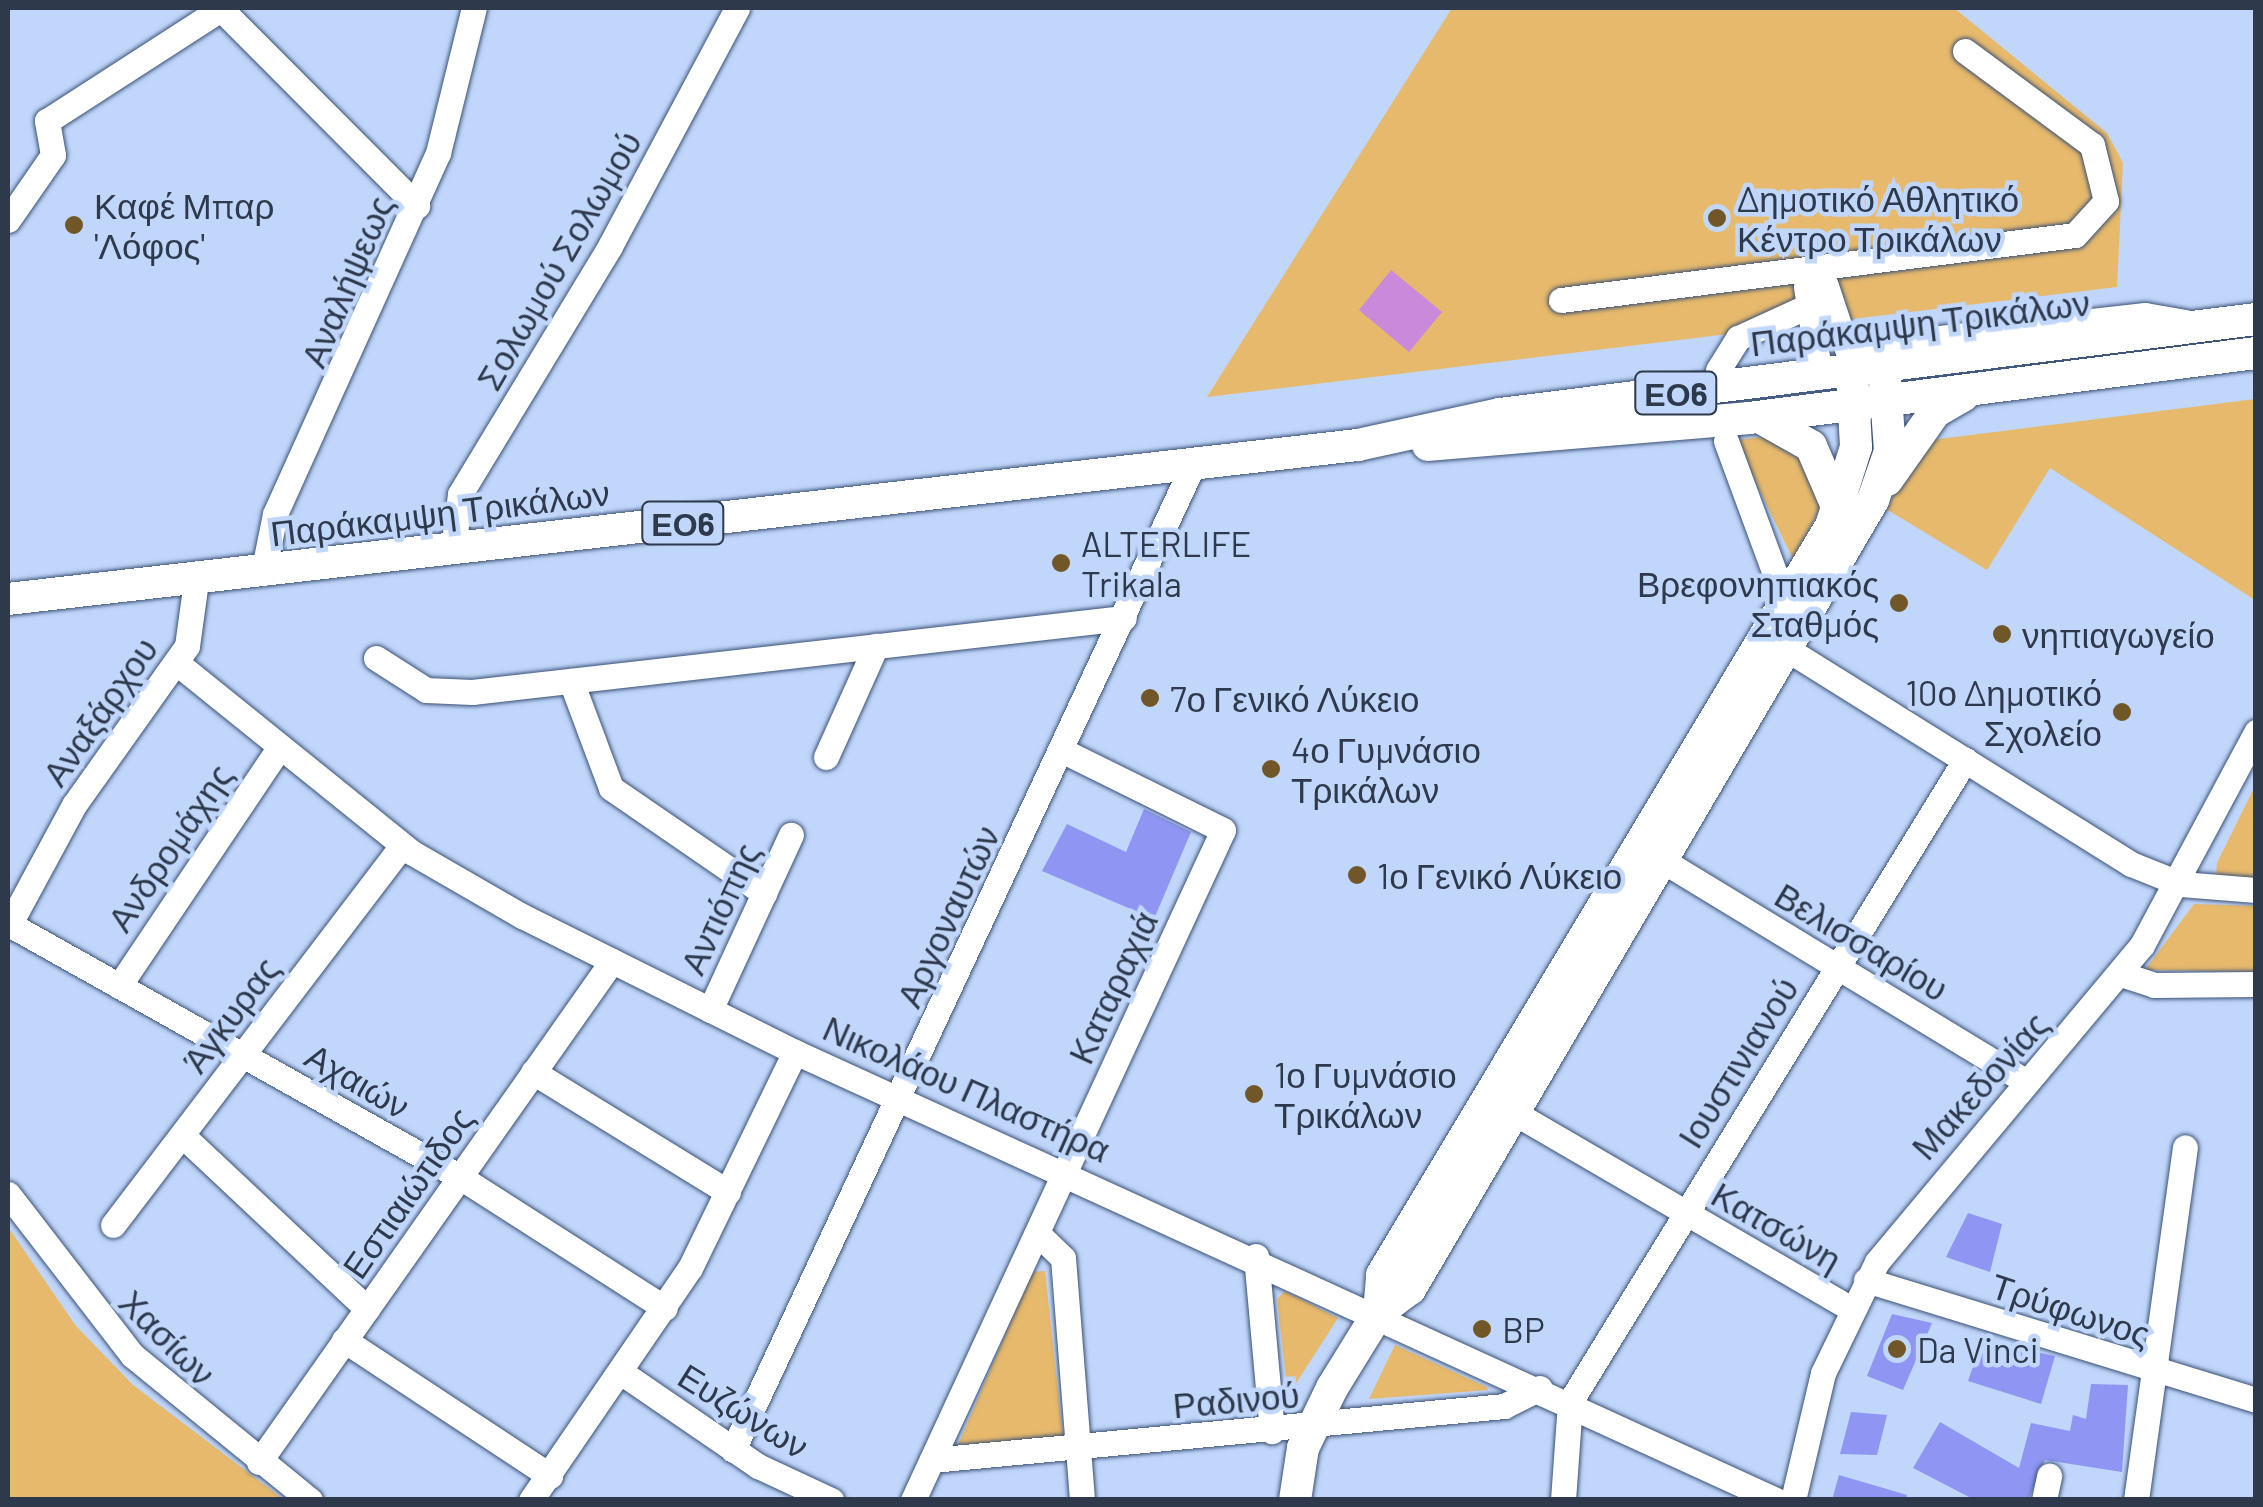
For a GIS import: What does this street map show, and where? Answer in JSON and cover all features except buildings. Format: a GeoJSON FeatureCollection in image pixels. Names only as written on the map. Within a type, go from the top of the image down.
{"type":"FeatureCollection","features":[{"type":"Feature","properties":{"kind":"main road","name":"Παράκαμψη Τρικάλων"},"geometry":{"type":"LineString","coordinates":[[8,599],[196,581],[1358,445],[1500,414],[1857,361],[2256,319]]}},
{"type":"Feature","properties":{"kind":"main road","name":"Παράκαμψη Τρικάλων"},"geometry":{"type":"LineString","coordinates":[[1358,445],[1503,444],[1738,430],[1855,405],[2256,353]]}},
{"type":"Feature","properties":{"kind":"main road"},"geometry":{"type":"LineString","coordinates":[[1857,361],[1888,402],[1890,451],[1873,500]]}},
{"type":"Feature","properties":{"kind":"main road"},"geometry":{"type":"LineString","coordinates":[[1295,1500],[1312,1428],[1379,1312],[1410,1289],[1660,859],[1772,640],[1790,589],[1839,512],[1856,448],[1857,361]]}},
{"type":"Feature","properties":{"kind":"main road"},"geometry":{"type":"LineString","coordinates":[[1379,1312],[1382,1275],[1772,640],[1935,412],[1973,391]]}},
{"type":"Feature","properties":{"kind":"main road"},"geometry":{"type":"LineString","coordinates":[[1738,430],[1785,425],[1806,441],[1839,512]]}},
{"type":"Feature","properties":{"kind":"street","name":"Αναλήψεως"},"geometry":{"type":"LineString","coordinates":[[263,573],[275,514],[417,206],[474,8]]}},
{"type":"Feature","properties":{"kind":"street","name":"Σολωμού Σολωμού"},"geometry":{"type":"LineString","coordinates":[[453,550],[460,494],[610,246],[738,8]]}},
{"type":"Feature","properties":{"kind":"street"},"geometry":{"type":"LineString","coordinates":[[8,220],[54,155],[47,120],[221,9],[417,206]]}},
{"type":"Feature","properties":{"kind":"street"},"geometry":{"type":"LineString","coordinates":[[1562,300],[2075,235],[2094,222],[2106,179],[2092,144],[1965,50]]}},
{"type":"Feature","properties":{"kind":"street"},"geometry":{"type":"LineString","coordinates":[[1812,271],[1818,298],[1857,361]]}},
{"type":"Feature","properties":{"kind":"street"},"geometry":{"type":"LineString","coordinates":[[1818,298],[1857,361]]}},
{"type":"Feature","properties":{"kind":"street"},"geometry":{"type":"LineString","coordinates":[[1718,370],[1738,338],[1818,298]]}},
{"type":"Feature","properties":{"kind":"street"},"geometry":{"type":"LineString","coordinates":[[1738,430],[1775,574],[1790,589]]}},
{"type":"Feature","properties":{"kind":"street","name":"Αργοναυτών"},"geometry":{"type":"LineString","coordinates":[[733,1450],[1064,751],[1194,465]]}},
{"type":"Feature","properties":{"kind":"street","name":"Αναξάρχου"},"geometry":{"type":"LineString","coordinates":[[8,926],[74,805],[177,663],[193,628],[196,581]]}},
{"type":"Feature","properties":{"kind":"street"},"geometry":{"type":"LineString","coordinates":[[376,658],[432,692],[570,681],[1124,618]]}},
{"type":"Feature","properties":{"kind":"street"},"geometry":{"type":"LineString","coordinates":[[1772,640],[2131,864],[2181,884],[2256,890]]}},
{"type":"Feature","properties":{"kind":"street"},"geometry":{"type":"LineString","coordinates":[[826,757],[876,646]]}},
{"type":"Feature","properties":{"kind":"street","name":"Νικολάου Πλαστήρα"},"geometry":{"type":"LineString","coordinates":[[177,663],[402,845],[612,961],[795,1052],[1066,1169],[1776,1500]]}},
{"type":"Feature","properties":{"kind":"street"},"geometry":{"type":"LineString","coordinates":[[570,681],[610,788],[764,893]]}},
{"type":"Feature","properties":{"kind":"street","name":"Μακεδονίας"},"geometry":{"type":"LineString","coordinates":[[1793,1500],[1815,1396],[1866,1280],[2027,1082],[2121,974],[2181,884],[2256,732]]}},
{"type":"Feature","properties":{"kind":"street","name":"Ανδρομάχης"},"geometry":{"type":"LineString","coordinates":[[119,986],[279,748]]}},
{"type":"Feature","properties":{"kind":"street","name":"Καταραχιά"},"geometry":{"type":"LineString","coordinates":[[913,1500],[1222,830],[1064,751]]}},
{"type":"Feature","properties":{"kind":"street","name":"Ιουστινιανού"},"geometry":{"type":"LineString","coordinates":[[1570,1402],[1965,760]]}},
{"type":"Feature","properties":{"kind":"street","name":"Αντιόπης"},"geometry":{"type":"LineString","coordinates":[[710,1010],[791,836]]}},
{"type":"Feature","properties":{"kind":"street","name":"Άγκυρας"},"geometry":{"type":"LineString","coordinates":[[113,1226],[402,845]]}},
{"type":"Feature","properties":{"kind":"street","name":"Βελισσαρίου"},"geometry":{"type":"LineString","coordinates":[[1660,859],[2027,1082]]}},
{"type":"Feature","properties":{"kind":"street","name":"Αχαιών"},"geometry":{"type":"LineString","coordinates":[[8,926],[460,1177],[666,1308]]}},
{"type":"Feature","properties":{"kind":"street","name":"Εστιαιώτιδος"},"geometry":{"type":"LineString","coordinates":[[259,1462],[612,961]]}},
{"type":"Feature","properties":{"kind":"street"},"geometry":{"type":"LineString","coordinates":[[2121,974],[2154,985],[2256,984]]}},
{"type":"Feature","properties":{"kind":"street"},"geometry":{"type":"LineString","coordinates":[[531,1500],[666,1308],[728,1192],[795,1052]]}},
{"type":"Feature","properties":{"kind":"street"},"geometry":{"type":"LineString","coordinates":[[533,1072],[728,1192]]}},
{"type":"Feature","properties":{"kind":"street","name":"Κατσώνη"},"geometry":{"type":"LineString","coordinates":[[1513,1112],[1851,1309]]}},
{"type":"Feature","properties":{"kind":"street"},"geometry":{"type":"LineString","coordinates":[[182,1135],[367,1309]]}},
{"type":"Feature","properties":{"kind":"street"},"geometry":{"type":"LineString","coordinates":[[2136,1500],[2185,1147]]}},
{"type":"Feature","properties":{"kind":"street","name":"Χασίων"},"geometry":{"type":"LineString","coordinates":[[8,1194],[132,1356],[310,1500]]}},
{"type":"Feature","properties":{"kind":"street"},"geometry":{"type":"LineString","coordinates":[[1037,1233],[1063,1256],[1082,1500]]}},
{"type":"Feature","properties":{"kind":"street"},"geometry":{"type":"LineString","coordinates":[[1256,1256],[1272,1432]]}},
{"type":"Feature","properties":{"kind":"street","name":"Τρύφωνος"},"geometry":{"type":"LineString","coordinates":[[1866,1280],[2151,1372],[2256,1400]]}},
{"type":"Feature","properties":{"kind":"street"},"geometry":{"type":"LineString","coordinates":[[344,1340],[550,1476]]}},
{"type":"Feature","properties":{"kind":"street","name":"Ευζώνων"},"geometry":{"type":"LineString","coordinates":[[622,1373],[733,1450],[831,1500]]}},
{"type":"Feature","properties":{"kind":"street","name":"Ραδινού"},"geometry":{"type":"LineString","coordinates":[[932,1460],[1272,1432],[1504,1406],[1540,1388]]}},
{"type":"Feature","properties":{"kind":"street"},"geometry":{"type":"LineString","coordinates":[[1563,1500],[1570,1402]]}},
{"type":"Feature","properties":{"kind":"shaded area","name":"Δημοτικό Αθλητικό Κέντρο Τρικάλων"},"geometry":{"type":"Polygon","coordinates":[[[1452,8],[1954,8],[2107,133],[2123,163],[2117,287],[1207,397],[1452,8]]]}},
{"type":"Feature","properties":{"kind":"shaded area"},"geometry":{"type":"Polygon","coordinates":[[[1391,270],[1442,312],[1409,352],[1359,310],[1391,270]]]}},
{"type":"Feature","properties":{"kind":"shaded area"},"geometry":{"type":"Polygon","coordinates":[[[2255,399],[2255,600],[2050,468],[1987,570],[1886,509],[1923,441],[2255,399]]]}},
{"type":"Feature","properties":{"kind":"shaded area"},"geometry":{"type":"Polygon","coordinates":[[[1763,437],[1795,445],[1822,505],[1793,559],[1735,440],[1763,437]]]}},
{"type":"Feature","properties":{"kind":"shaded area"},"geometry":{"type":"Polygon","coordinates":[[[2255,786],[2255,879],[2216,876],[2217,863],[2255,786]]]}},
{"type":"Feature","properties":{"kind":"shaded area"},"geometry":{"type":"Polygon","coordinates":[[[2194,904],[2255,906],[2255,972],[2145,970],[2194,904]]]}},
{"type":"Feature","properties":{"kind":"shaded area"},"geometry":{"type":"Polygon","coordinates":[[[8,1227],[76,1326],[133,1385],[283,1499],[8,1499],[8,1227]]]}},
{"type":"Feature","properties":{"kind":"shaded area"},"geometry":{"type":"Polygon","coordinates":[[[1045,1271],[1063,1437],[958,1445],[1032,1272],[1045,1271]]]}},
{"type":"Feature","properties":{"kind":"shaded area"},"geometry":{"type":"Polygon","coordinates":[[[1285,1291],[1338,1318],[1288,1396],[1277,1299],[1285,1291]]]}},
{"type":"Feature","properties":{"kind":"shaded area"},"geometry":{"type":"Polygon","coordinates":[[[1395,1345],[1487,1387],[1488,1390],[1369,1399],[1395,1345]]]}},
{"type":"Feature","properties":{"kind":"place","name":"Δημοτικό Αθλητικό Κέντρο Τρικάλων"},"geometry":{"type":"Point","coordinates":[1717,218]}},
{"type":"Feature","properties":{"kind":"place","name":"Καφέ Μπαρ 'Λόφος'"},"geometry":{"type":"Point","coordinates":[74,225]}},
{"type":"Feature","properties":{"kind":"place","name":"ALTERLIFE Trikala"},"geometry":{"type":"Point","coordinates":[1061,563]}},
{"type":"Feature","properties":{"kind":"place","name":"Βρεφονηπιακός Σταθμός"},"geometry":{"type":"Point","coordinates":[1899,603]}},
{"type":"Feature","properties":{"kind":"place","name":"νηπιαγωγείο"},"geometry":{"type":"Point","coordinates":[2002,634]}},
{"type":"Feature","properties":{"kind":"place","name":"7ο Γενικό Λύκειο"},"geometry":{"type":"Point","coordinates":[1150,698]}},
{"type":"Feature","properties":{"kind":"place","name":"10ο Δημοτικό Σχολείο"},"geometry":{"type":"Point","coordinates":[2122,712]}},
{"type":"Feature","properties":{"kind":"place","name":"4ο Γυμνάσιο Τρικάλων"},"geometry":{"type":"Point","coordinates":[1271,769]}},
{"type":"Feature","properties":{"kind":"place","name":"1ο Γενικό Λύκειο"},"geometry":{"type":"Point","coordinates":[1357,875]}},
{"type":"Feature","properties":{"kind":"place","name":"1ο Γυμνάσιο Τρικάλων"},"geometry":{"type":"Point","coordinates":[1254,1094]}},
{"type":"Feature","properties":{"kind":"place","name":"BP"},"geometry":{"type":"Point","coordinates":[1482,1329]}},
{"type":"Feature","properties":{"kind":"place","name":"Da Vinci"},"geometry":{"type":"Point","coordinates":[1897,1349]}}]}
